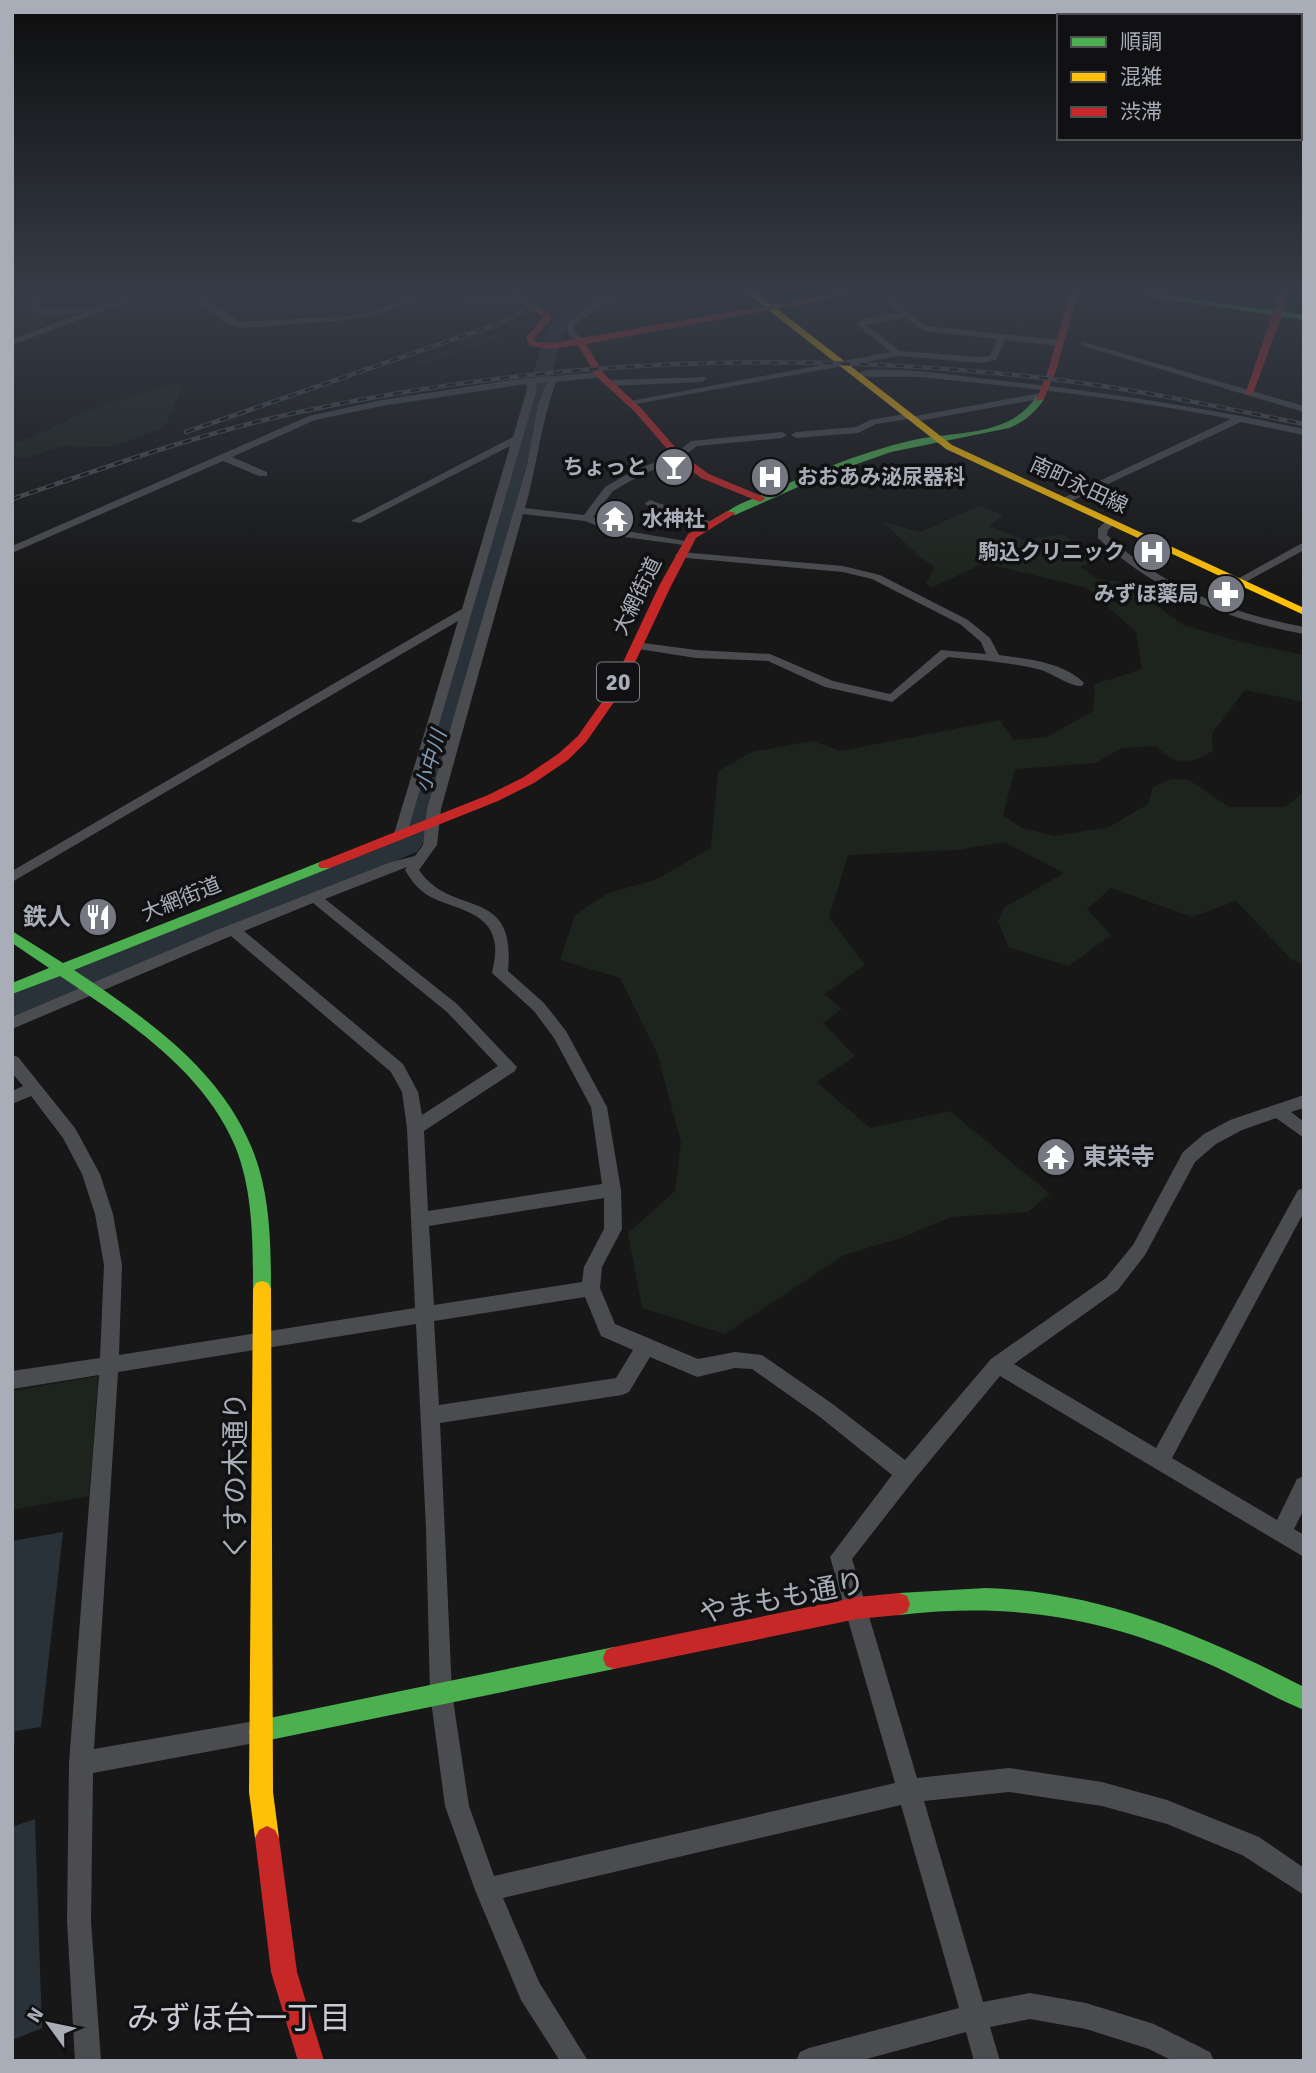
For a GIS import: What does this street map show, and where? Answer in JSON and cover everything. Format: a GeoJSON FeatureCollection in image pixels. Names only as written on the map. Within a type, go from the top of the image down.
{"type":"FeatureCollection","features":[{"type":"Feature","properties":{"kind":"street"},"geometry":{"type":"LineString","coordinates":[[12,550],[312,418],[382,403],[464,391]]}},
{"type":"Feature","properties":{"kind":"street"},"geometry":{"type":"LineString","coordinates":[[401,834],[531,391]]}},
{"type":"Feature","properties":{"kind":"street"},"geometry":{"type":"LineString","coordinates":[[548,391],[543,405],[532,465],[431,822],[430,845],[412,870],[417,883],[426,890],[484,914],[494,924],[502,940],[500,973],[539,1007],[560,1035],[599,1107],[612,1190],[613,1229],[593,1267],[591,1288],[608,1330],[697,1368],[735,1360],[755,1361],[827,1412],[906,1474]]}},
{"type":"Feature","properties":{"kind":"street"},"geometry":{"type":"LineString","coordinates":[[618,391],[693,469],[760,499]]}},
{"type":"Feature","properties":{"kind":"street"},"geometry":{"type":"LineString","coordinates":[[630,402],[707,391]]}},
{"type":"Feature","properties":{"kind":"street","name":"南町永田線"},"geometry":{"type":"LineString","coordinates":[[876,391],[949,447],[1304,612]]}},
{"type":"Feature","properties":{"kind":"street"},"geometry":{"type":"LineString","coordinates":[[1034,391],[1241,418],[1304,432]]}},
{"type":"Feature","properties":{"kind":"street"},"geometry":{"type":"LineString","coordinates":[[1241,391],[1304,409]]}},
{"type":"Feature","properties":{"kind":"street"},"geometry":{"type":"LineString","coordinates":[[796,435],[858,430],[873,422],[1043,392]]}},
{"type":"Feature","properties":{"kind":"street","name":"大網街道"},"geometry":{"type":"LineString","coordinates":[[12,989],[515,788],[568,753],[604,712],[684,549],[692,536],[708,524],[760,499],[849,463],[913,442],[959,437],[1006,425],[1034,407],[1043,392]]}},
{"type":"Feature","properties":{"kind":"street"},"geometry":{"type":"LineString","coordinates":[[1065,501],[1241,418]]}},
{"type":"Feature","properties":{"kind":"street"},"geometry":{"type":"LineString","coordinates":[[587,518],[609,489],[635,474],[678,456],[688,446],[700,442],[782,435]]}},
{"type":"Feature","properties":{"kind":"street"},"geometry":{"type":"LineString","coordinates":[[356,521],[517,439]]}},
{"type":"Feature","properties":{"kind":"street"},"geometry":{"type":"LineString","coordinates":[[221,456],[263,474]]}},
{"type":"Feature","properties":{"kind":"street"},"geometry":{"type":"LineString","coordinates":[[667,482],[693,469]]}},
{"type":"Feature","properties":{"kind":"street"},"geometry":{"type":"LineString","coordinates":[[650,503],[708,524]]}},
{"type":"Feature","properties":{"kind":"street"},"geometry":{"type":"LineString","coordinates":[[518,510],[587,518],[625,534],[684,549],[843,569],[876,577],[964,622],[986,640],[995,660]]}},
{"type":"Feature","properties":{"kind":"street"},"geometry":{"type":"LineString","coordinates":[[1110,523],[1104,528],[1102,536],[1112,548],[1146,571],[1225,610],[1304,631]]}},
{"type":"Feature","properties":{"kind":"street"},"geometry":{"type":"LineString","coordinates":[[1238,582],[1304,545]]}},
{"type":"Feature","properties":{"kind":"street"},"geometry":{"type":"LineString","coordinates":[[12,877],[468,610]]}},
{"type":"Feature","properties":{"kind":"street"},"geometry":{"type":"LineString","coordinates":[[636,646],[696,654],[770,658],[830,684],[892,698],[945,653],[1052,670],[1079,683]]}},
{"type":"Feature","properties":{"kind":"street"},"geometry":{"type":"LineString","coordinates":[[12,1023],[396,865],[418,860]]}},
{"type":"Feature","properties":{"kind":"street"},"geometry":{"type":"LineString","coordinates":[[315,898],[452,1009],[509,1067],[415,1128]]}},
{"type":"Feature","properties":{"kind":"street"},"geometry":{"type":"LineString","coordinates":[[235,931],[397,1068],[410,1092],[415,1128],[425,1314],[441,1693],[457,1806],[487,1890],[530,1991],[575,2061]]}},
{"type":"Feature","properties":{"kind":"street","name":"くすの木通り"},"geometry":{"type":"LineString","coordinates":[[12,936],[49,963],[92,988],[160,1038],[188,1064],[206,1085],[243,1147],[254,1184],[262,1228],[261,1792],[284,1972],[310,2061]]}},
{"type":"Feature","properties":{"kind":"street"},"geometry":{"type":"LineString","coordinates":[[12,1060],[74,1143],[91,1174],[104,1214],[113,1265],[109,1366],[81,1763],[79,1921],[85,2060]]}},
{"type":"Feature","properties":{"kind":"street"},"geometry":{"type":"LineString","coordinates":[[12,1098],[34,1088]]}},
{"type":"Feature","properties":{"kind":"street"},"geometry":{"type":"LineString","coordinates":[[987,2061],[841,1557],[906,1474],[998,1365],[1112,1284],[1139,1250],[1189,1157],[1210,1139],[1236,1125],[1304,1101]]}},
{"type":"Feature","properties":{"kind":"street"},"geometry":{"type":"LineString","coordinates":[[1278,1110],[1304,1132]]}},
{"type":"Feature","properties":{"kind":"street"},"geometry":{"type":"LineString","coordinates":[[418,1220],[612,1190]]}},
{"type":"Feature","properties":{"kind":"street"},"geometry":{"type":"LineString","coordinates":[[1160,1461],[1304,1195]]}},
{"type":"Feature","properties":{"kind":"street"},"geometry":{"type":"LineString","coordinates":[[12,1380],[591,1288]]}},
{"type":"Feature","properties":{"kind":"street"},"geometry":{"type":"LineString","coordinates":[[429,1416],[622,1386],[645,1347]]}},
{"type":"Feature","properties":{"kind":"street"},"geometry":{"type":"LineString","coordinates":[[998,1365],[1304,1547]]}},
{"type":"Feature","properties":{"kind":"street"},"geometry":{"type":"LineString","coordinates":[[1281,1534],[1304,1486]]}},
{"type":"Feature","properties":{"kind":"street","name":"やまもも通り"},"geometry":{"type":"LineString","coordinates":[[260,1731],[857,1608],[923,1601],[998,1599],[1076,1608],[1152,1629],[1246,1668],[1304,1699]]}},
{"type":"Feature","properties":{"kind":"street"},"geometry":{"type":"LineString","coordinates":[[81,1763],[260,1731]]}},
{"type":"Feature","properties":{"kind":"street"},"geometry":{"type":"LineString","coordinates":[[487,1890],[909,1791],[1009,1780],[1101,1794],[1167,1812],[1250,1846],[1304,1883]]}},
{"type":"Feature","properties":{"kind":"street"},"geometry":{"type":"LineString","coordinates":[[809,2061],[974,2017],[1030,2006],[1086,2016],[1154,2037],[1200,2061]]}},
{"type":"Feature","properties":{"kind":"shaded area"},"geometry":{"type":"Polygon","coordinates":[[[181,391],[167,422],[160,429],[111,447],[62,446],[25,459],[12,456],[12,443],[31,438],[108,403],[146,392],[181,391]]]}},
{"type":"Feature","properties":{"kind":"shaded area"},"geometry":{"type":"Polygon","coordinates":[[[979,506],[1003,515],[989,526],[1024,540],[1064,534],[1093,561],[1081,567],[1098,579],[1125,582],[1183,625],[1246,643],[1304,655],[1304,702],[1245,690],[1212,733],[1213,751],[1197,759],[1183,761],[1170,757],[1156,746],[1122,748],[1095,763],[1015,769],[1003,815],[1022,828],[1055,836],[1109,827],[1148,804],[1153,787],[1172,779],[1189,780],[1229,807],[1285,807],[1304,792],[1304,965],[1291,959],[1236,901],[1192,917],[1111,888],[1087,909],[1111,935],[1069,966],[1008,947],[998,921],[1005,907],[1064,873],[1004,842],[956,850],[848,855],[829,917],[865,965],[824,994],[842,1009],[823,1023],[855,1056],[817,1082],[870,1128],[950,1111],[1050,1194],[1028,1212],[951,1217],[904,1237],[844,1255],[725,1334],[642,1308],[628,1233],[675,1191],[681,1142],[657,1053],[620,978],[560,960],[575,915],[608,893],[655,880],[711,848],[718,771],[752,752],[812,741],[841,751],[1000,720],[1013,740],[1047,737],[1093,711],[1095,684],[1142,669],[1136,632],[1087,588],[984,563],[931,588],[926,583],[935,567],[921,558],[883,522],[920,532],[979,506]]]}},
{"type":"Feature","properties":{"kind":"shaded area"},"geometry":{"type":"Polygon","coordinates":[[[98,1376],[89,1496],[12,1510],[12,1391],[98,1376]]]}},
{"type":"Feature","properties":{"kind":"shaded area"},"geometry":{"type":"Polygon","coordinates":[[[63,1532],[41,1727],[15,1731],[12,1786],[12,1541],[63,1532]]]}},
{"type":"Feature","properties":{"kind":"shaded area"},"geometry":{"type":"Polygon","coordinates":[[[35,1819],[42,2028],[12,2040],[12,1827],[35,1819]]]}},
{"type":"Feature","properties":{"kind":"waterway","name":"小中川"},"geometry":{"type":"LineString","coordinates":[[12,1005],[407,845],[537,391]]}},
{"type":"Feature","properties":{"kind":"railway"},"geometry":{"type":"LineString","coordinates":[[186,432],[305,391]]}},
{"type":"Feature","properties":{"kind":"railway"},"geometry":{"type":"LineString","coordinates":[[12,499],[115,464],[255,422],[413,391]]}},
{"type":"Feature","properties":{"kind":"railway"},"geometry":{"type":"LineString","coordinates":[[1131,391],[1304,424]]}},
{"type":"Feature","properties":{"kind":"traffic: fast"},"geometry":{"type":"LineString","coordinates":[[731,513],[820,474],[888,449],[923,440],[1006,426],[1025,415],[1039,399]]}},
{"type":"Feature","properties":{"kind":"traffic: fast"},"geometry":{"type":"LineString","coordinates":[[12,989],[325,865]]}},
{"type":"Feature","properties":{"kind":"traffic: fast"},"geometry":{"type":"LineString","coordinates":[[12,936],[110,1002],[175,1053],[203,1082],[226,1113],[243,1146],[253,1181],[260,1235],[262,1289]]}},
{"type":"Feature","properties":{"kind":"traffic: fast"},"geometry":{"type":"LineString","coordinates":[[899,1604],[951,1600],[1021,1600],[1108,1616],[1175,1638],[1304,1699]]}},
{"type":"Feature","properties":{"kind":"traffic: fast"},"geometry":{"type":"LineString","coordinates":[[260,1731],[614,1658]]}},
{"type":"Feature","properties":{"kind":"traffic: slow"},"geometry":{"type":"LineString","coordinates":[[877,391],[949,447],[1304,612]]}},
{"type":"Feature","properties":{"kind":"traffic: slow"},"geometry":{"type":"LineString","coordinates":[[262,1289],[261,1792],[267,1838]]}},
{"type":"Feature","properties":{"kind":"traffic: jam"},"geometry":{"type":"LineString","coordinates":[[617,391],[638,410],[678,456],[705,476],[760,499]]}},
{"type":"Feature","properties":{"kind":"traffic: jam"},"geometry":{"type":"LineString","coordinates":[[1039,399],[1043,391]]}},
{"type":"Feature","properties":{"kind":"traffic: jam"},"geometry":{"type":"LineString","coordinates":[[325,865],[493,798],[529,780],[563,757],[582,739],[615,692],[692,536],[731,513]]}},
{"type":"Feature","properties":{"kind":"traffic: jam"},"geometry":{"type":"LineString","coordinates":[[614,1658],[857,1608],[899,1604]]}},
{"type":"Feature","properties":{"kind":"traffic: jam"},"geometry":{"type":"LineString","coordinates":[[267,1838],[284,1972],[311,2061]]}},
{"type":"Feature","properties":{"kind":"place","name":"ちょっと"},"geometry":{"type":"Point","coordinates":[674,467]}},
{"type":"Feature","properties":{"kind":"place","name":"おおあみ泌尿器科"},"geometry":{"type":"Point","coordinates":[770,477]}},
{"type":"Feature","properties":{"kind":"place","name":"水神社"},"geometry":{"type":"Point","coordinates":[615,519]}},
{"type":"Feature","properties":{"kind":"place","name":"駒込クリニック"},"geometry":{"type":"Point","coordinates":[1152,552]}},
{"type":"Feature","properties":{"kind":"place","name":"みずほ薬局"},"geometry":{"type":"Point","coordinates":[1226,594]}},
{"type":"Feature","properties":{"kind":"place","name":"鉄人"},"geometry":{"type":"Point","coordinates":[98,917]}},
{"type":"Feature","properties":{"kind":"place","name":"東栄寺"},"geometry":{"type":"Point","coordinates":[1056,1157]}},
{"type":"Feature","properties":{"kind":"district","name":"みずほ台一丁目"},"geometry":{"type":"Point","coordinates":[239,2018]}}]}
